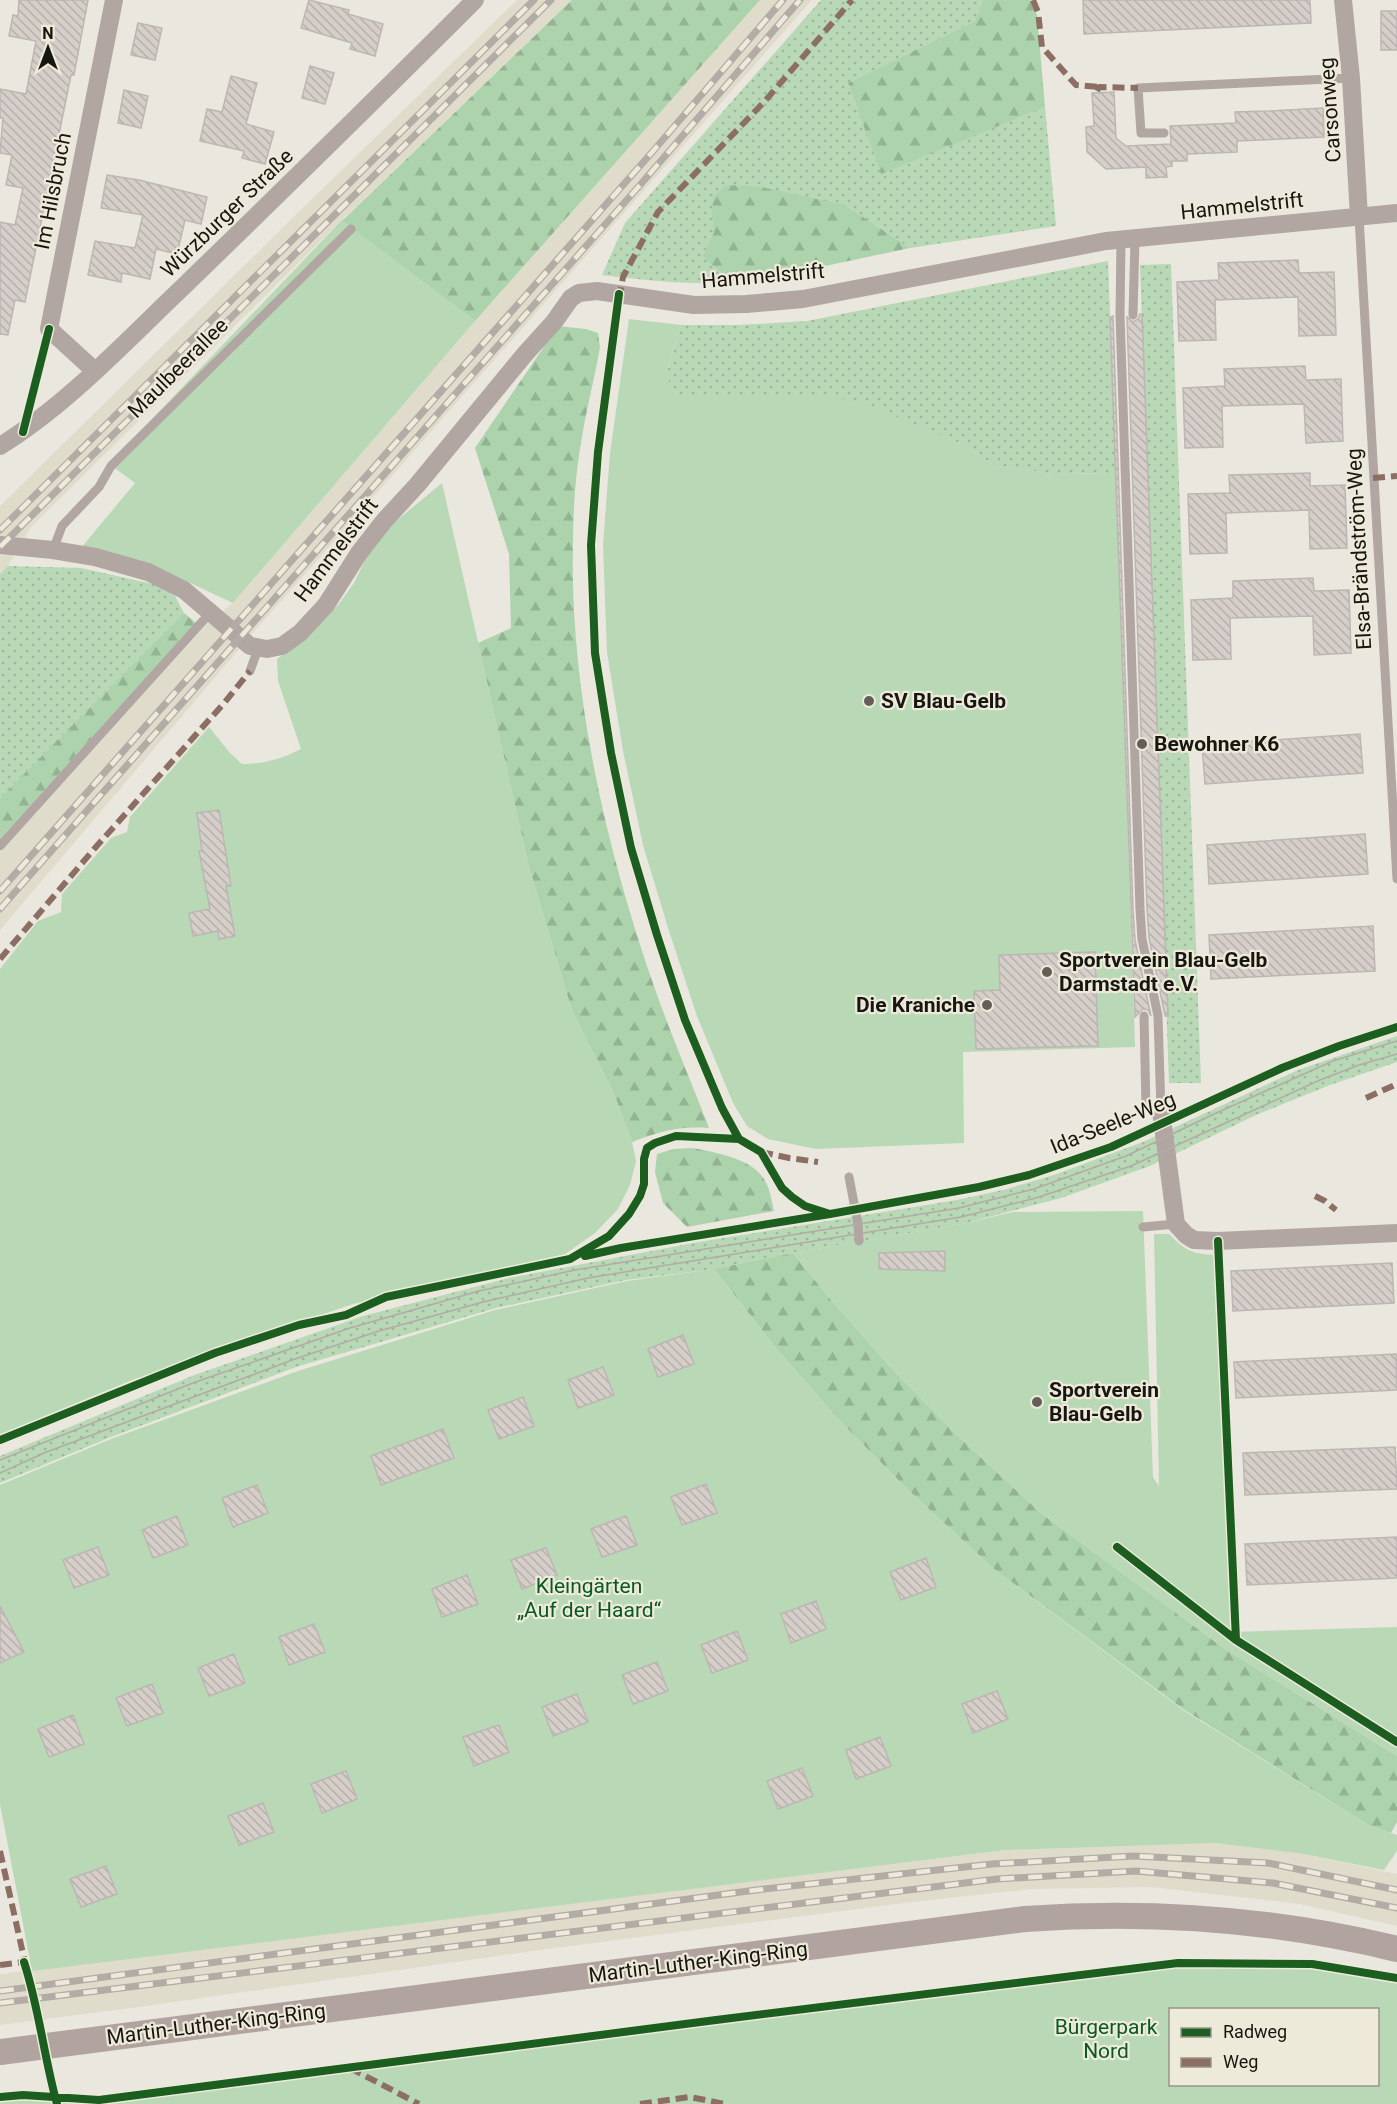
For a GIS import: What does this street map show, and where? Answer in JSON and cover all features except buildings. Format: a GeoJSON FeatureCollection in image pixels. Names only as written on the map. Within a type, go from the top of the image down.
{"type":"FeatureCollection","features":[{"type":"Feature","properties":{"kind":"main road","name":"Martin-Luther-King-Ring"},"geometry":{"type":"LineString","coordinates":[[0,2052],[1025,1919],[1094,1915],[1209,1918],[1315,1931],[1397,1949]]}},
{"type":"Feature","properties":{"kind":"street","name":"Im Hilsbruch"},"geometry":{"type":"LineString","coordinates":[[49,329],[114,0]]}},
{"type":"Feature","properties":{"kind":"street","name":"Würzburger Straße"},"geometry":{"type":"LineString","coordinates":[[0,446],[23,432],[95,371],[313,162],[476,0]]}},
{"type":"Feature","properties":{"kind":"street","name":"Carsonweg"},"geometry":{"type":"LineString","coordinates":[[1344,0],[1359,218]]}},
{"type":"Feature","properties":{"kind":"street","name":"Hammelstrift"},"geometry":{"type":"LineString","coordinates":[[258,649],[282,646],[300,633],[326,605],[359,554],[384,521],[418,484],[572,298],[579,293],[597,291],[694,305],[746,304],[803,299],[1083,245],[1397,213]]}},
{"type":"Feature","properties":{"kind":"street"},"geometry":{"type":"LineString","coordinates":[[49,329],[95,371]]}},
{"type":"Feature","properties":{"kind":"street"},"geometry":{"type":"LineString","coordinates":[[0,545],[95,556],[148,572],[184,590],[239,638],[258,649]]}},
{"type":"Feature","properties":{"kind":"street"},"geometry":{"type":"LineString","coordinates":[[1153,1110],[1176,1224],[1186,1235],[1200,1240],[1397,1233]]}},
{"type":"Feature","properties":{"kind":"lane"},"geometry":{"type":"LineString","coordinates":[[1164,133],[1141,133],[1138,88],[1351,78]]}},
{"type":"Feature","properties":{"kind":"lane","name":"Elsa-Brändström-Weg"},"geometry":{"type":"LineString","coordinates":[[1359,218],[1397,879]]}},
{"type":"Feature","properties":{"kind":"lane","name":"Maulbeerallee"},"geometry":{"type":"LineString","coordinates":[[53,550],[62,526],[99,487],[111,466],[351,229]]}},
{"type":"Feature","properties":{"kind":"lane"},"geometry":{"type":"LineString","coordinates":[[1128,239],[1133,315]]}},
{"type":"Feature","properties":{"kind":"lane"},"geometry":{"type":"LineString","coordinates":[[1128,239],[1120,316],[1140,909],[1142,939],[1158,1016],[1153,1110]]}},
{"type":"Feature","properties":{"kind":"lane"},"geometry":{"type":"LineString","coordinates":[[23,432],[49,329]]}},
{"type":"Feature","properties":{"kind":"lane"},"geometry":{"type":"LineString","coordinates":[[0,846],[210,612]]}},
{"type":"Feature","properties":{"kind":"lane"},"geometry":{"type":"LineString","coordinates":[[250,671],[258,649]]}},
{"type":"Feature","properties":{"kind":"lane"},"geometry":{"type":"LineString","coordinates":[[1144,1016],[1153,1110]]}},
{"type":"Feature","properties":{"kind":"lane"},"geometry":{"type":"LineString","coordinates":[[849,1177],[859,1241]]}},
{"type":"Feature","properties":{"kind":"lane"},"geometry":{"type":"LineString","coordinates":[[1143,1227],[1176,1224]]}},
{"type":"Feature","properties":{"kind":"shaded area"},"geometry":{"type":"Polygon","coordinates":[[[517,0],[572,0],[342,220],[31,527],[8,566],[0,574],[0,506],[517,0]]]}},
{"type":"Feature","properties":{"kind":"shaded area"},"geometry":{"type":"Polygon","coordinates":[[[760,0],[812,0],[245,642],[0,930],[0,853],[205,626],[233,603],[475,321],[760,0]]]}},
{"type":"Feature","properties":{"kind":"shaded area"},"geometry":{"type":"Polygon","coordinates":[[[1215,1843],[1304,1854],[1397,1874],[1397,1926],[1300,1904],[1151,1887],[1031,1889],[547,1949],[0,2025],[0,1974],[1005,1850],[1215,1843]]]}},
{"type":"Feature","properties":{"kind":"green space"},"geometry":{"type":"Polygon","coordinates":[[[572,0],[760,0],[475,321],[342,221],[572,0]]]}},
{"type":"Feature","properties":{"kind":"green space"},"geometry":{"type":"Polygon","coordinates":[[[821,0],[983,0],[975,21],[848,83],[881,173],[1045,107],[1056,226],[910,248],[845,205],[712,220],[714,232],[702,257],[732,281],[683,283],[602,275],[625,223],[821,0]]]}},
{"type":"Feature","properties":{"kind":"green space"},"geometry":{"type":"Polygon","coordinates":[[[983,0],[1030,0],[1037,15],[1045,107],[881,174],[848,83],[975,21],[983,0]]]}},
{"type":"Feature","properties":{"kind":"green space"},"geometry":{"type":"Polygon","coordinates":[[[726,185],[761,187],[845,205],[910,248],[792,273],[732,281],[702,257],[714,232],[713,197],[726,185]]]}},
{"type":"Feature","properties":{"kind":"green space"},"geometry":{"type":"Polygon","coordinates":[[[342,220],[475,321],[233,603],[169,573],[81,548],[135,483],[109,464],[342,220]]]}},
{"type":"Feature","properties":{"kind":"green space"},"geometry":{"type":"Polygon","coordinates":[[[1108,261],[1116,473],[1052,474],[996,466],[957,442],[830,395],[671,395],[667,371],[681,325],[740,325],[807,321],[1108,261]]]}},
{"type":"Feature","properties":{"kind":"green space"},"geometry":{"type":"Polygon","coordinates":[[[1171,264],[1201,1083],[1169,1083],[1140,265],[1171,264]]]}},
{"type":"Feature","properties":{"kind":"green space","name":"SV Blau-Gelb"},"geometry":{"type":"Polygon","coordinates":[[[629,319],[681,325],[667,370],[671,395],[830,395],[871,406],[957,442],[996,466],[1052,474],[1116,473],[1135,1047],[963,1052],[964,1143],[816,1149],[768,1139],[747,1126],[733,1103],[697,1016],[643,845],[623,751],[607,652],[603,545],[610,453],[629,319]]]}},
{"type":"Feature","properties":{"kind":"green space"},"geometry":{"type":"Polygon","coordinates":[[[558,326],[586,329],[598,333],[600,347],[578,461],[573,544],[578,665],[598,790],[630,912],[649,971],[709,1128],[670,1130],[632,1142],[613,1091],[572,1011],[529,867],[478,643],[511,628],[509,554],[475,448],[558,326]]]}},
{"type":"Feature","properties":{"kind":"green space"},"geometry":{"type":"Polygon","coordinates":[[[442,483],[529,867],[572,1011],[613,1091],[632,1142],[636,1161],[630,1185],[618,1209],[595,1233],[565,1254],[353,1304],[132,1380],[0,1435],[0,969],[38,921],[61,912],[62,894],[111,838],[127,832],[130,817],[209,727],[242,764],[272,760],[301,749],[278,681],[277,659],[293,648],[339,604],[354,583],[368,554],[390,526],[442,483]]]}},
{"type":"Feature","properties":{"kind":"green space"},"geometry":{"type":"Polygon","coordinates":[[[8,566],[81,568],[157,585],[175,596],[184,613],[0,798],[0,574],[8,566]]]}},
{"type":"Feature","properties":{"kind":"green space"},"geometry":{"type":"Polygon","coordinates":[[[184,613],[196,623],[0,839],[0,798],[184,613]]]}},
{"type":"Feature","properties":{"kind":"green space"},"geometry":{"type":"Polygon","coordinates":[[[1397,1036],[1397,1062],[1330,1085],[1256,1115],[1150,1166],[1061,1198],[962,1224],[714,1269],[626,1280],[496,1308],[296,1367],[111,1437],[0,1483],[0,1456],[192,1376],[363,1316],[509,1278],[699,1242],[957,1200],[1007,1189],[1054,1175],[1143,1142],[1298,1070],[1397,1036]]]}},
{"type":"Feature","properties":{"kind":"green space"},"geometry":{"type":"Polygon","coordinates":[[[691,1148],[729,1156],[755,1169],[766,1183],[774,1211],[687,1227],[663,1203],[655,1172],[657,1154],[674,1149],[691,1148]]]}},
{"type":"Feature","properties":{"kind":"green space","name":"Sportverein Blau-Gelb"},"geometry":{"type":"Polygon","coordinates":[[[1143,1211],[1153,1477],[1159,1486],[1154,1234],[1169,1234],[1189,1250],[1200,1254],[1215,1255],[1233,1632],[1397,1627],[1397,1756],[1225,1649],[1041,1513],[957,1435],[893,1370],[793,1253],[962,1224],[1013,1212],[1143,1211]]]}},
{"type":"Feature","properties":{"kind":"green space"},"geometry":{"type":"Polygon","coordinates":[[[793,1253],[893,1370],[957,1435],[1041,1513],[1225,1649],[1397,1756],[1397,1822],[1391,1833],[1370,1826],[1183,1709],[994,1569],[906,1488],[839,1420],[775,1347],[714,1269],[793,1253]]]}},
{"type":"Feature","properties":{"kind":"green space","name":"Kleingärten „Auf der Haard“"},"geometry":{"type":"Polygon","coordinates":[[[714,1269],[775,1347],[839,1420],[906,1488],[994,1569],[1183,1710],[1370,1826],[1397,1835],[1397,1851],[1384,1870],[1304,1854],[1215,1843],[1005,1850],[32,1971],[0,1804],[0,1485],[111,1439],[298,1371],[495,1310],[627,1281],[714,1269]]]}},
{"type":"Feature","properties":{"kind":"green space","name":"Bürgerpark Nord"},"geometry":{"type":"Polygon","coordinates":[[[1246,1964],[1307,1967],[1397,1980],[1397,2104],[0,2104],[0,2102],[20,2100],[108,2103],[1123,1971],[1185,1965],[1246,1964]]]}},
{"type":"Feature","properties":{"kind":"tram line"},"geometry":{"type":"LineString","coordinates":[[0,1460],[193,1383],[350,1328],[479,1291],[575,1270],[959,1208],[1034,1189],[1126,1156],[1333,1061],[1397,1041]]}},
{"type":"Feature","properties":{"kind":"tram line"},"geometry":{"type":"LineString","coordinates":[[0,1473],[44,1453],[295,1359],[379,1331],[483,1302],[588,1278],[961,1217],[1036,1198],[1131,1166],[1320,1080],[1397,1054]]}},
{"type":"Feature","properties":{"kind":"railway"},"geometry":{"type":"LineString","coordinates":[[0,530],[534,0]]}},
{"type":"Feature","properties":{"kind":"railway"},"geometry":{"type":"LineString","coordinates":[[0,547],[551,0]]}},
{"type":"Feature","properties":{"kind":"railway"},"geometry":{"type":"LineString","coordinates":[[0,891],[654,150],[783,0]]}},
{"type":"Feature","properties":{"kind":"railway"},"geometry":{"type":"LineString","coordinates":[[0,909],[640,185],[800,0]]}},
{"type":"Feature","properties":{"kind":"railway"},"geometry":{"type":"LineString","coordinates":[[0,1991],[756,1890],[992,1864],[1133,1856],[1268,1863],[1397,1890]]}},
{"type":"Feature","properties":{"kind":"railway"},"geometry":{"type":"LineString","coordinates":[[0,2003],[997,1879],[1136,1871],[1273,1883],[1397,1908]]}},
{"type":"Feature","properties":{"kind":"marked path"},"geometry":{"type":"LineString","coordinates":[[619,299],[623,277],[658,212],[765,101],[852,0]]}},
{"type":"Feature","properties":{"kind":"marked path"},"geometry":{"type":"LineString","coordinates":[[1033,0],[1038,12],[1042,47],[1076,85],[1099,87]]}},
{"type":"Feature","properties":{"kind":"marked path"},"geometry":{"type":"LineString","coordinates":[[1097,91],[1099,87],[1138,88]]}},
{"type":"Feature","properties":{"kind":"marked path"},"geometry":{"type":"LineString","coordinates":[[1373,478],[1397,476]]}},
{"type":"Feature","properties":{"kind":"marked path"},"geometry":{"type":"LineString","coordinates":[[0,959],[250,671]]}},
{"type":"Feature","properties":{"kind":"marked path"},"geometry":{"type":"LineString","coordinates":[[1366,1098],[1397,1084]]}},
{"type":"Feature","properties":{"kind":"marked path"},"geometry":{"type":"LineString","coordinates":[[761,1152],[818,1162]]}},
{"type":"Feature","properties":{"kind":"marked path"},"geometry":{"type":"LineString","coordinates":[[1315,1196],[1336,1210]]}},
{"type":"Feature","properties":{"kind":"marked path"},"geometry":{"type":"LineString","coordinates":[[0,1851],[26,1967]]}},
{"type":"Feature","properties":{"kind":"marked path"},"geometry":{"type":"LineString","coordinates":[[0,1965],[24,1962]]}},
{"type":"Feature","properties":{"kind":"marked path"},"geometry":{"type":"LineString","coordinates":[[350,2068],[419,2104]]}},
{"type":"Feature","properties":{"kind":"marked path"},"geometry":{"type":"LineString","coordinates":[[640,2104],[690,2097],[725,2104]]}},
{"type":"Feature","properties":{"kind":"cycle path"},"geometry":{"type":"LineString","coordinates":[[619,294],[598,452],[591,545],[595,653],[611,753],[631,848],[685,1020],[722,1108],[739,1139]]}},
{"type":"Feature","properties":{"kind":"cycle path"},"geometry":{"type":"LineString","coordinates":[[23,432],[49,329]]}},
{"type":"Feature","properties":{"kind":"cycle path","name":"Ida-Seele-Weg"},"geometry":{"type":"LineString","coordinates":[[585,1256],[979,1187],[1029,1175],[1111,1147],[1282,1068],[1397,1027]]}},
{"type":"Feature","properties":{"kind":"cycle path"},"geometry":{"type":"LineString","coordinates":[[0,1440],[215,1353],[299,1325],[346,1315],[386,1297],[570,1259],[609,1236],[629,1214],[644,1184],[644,1159],[647,1148],[676,1136],[739,1139],[761,1152],[782,1188],[792,1197],[805,1206],[830,1214]]}},
{"type":"Feature","properties":{"kind":"cycle path"},"geometry":{"type":"LineString","coordinates":[[1218,1241],[1236,1640]]}},
{"type":"Feature","properties":{"kind":"cycle path"},"geometry":{"type":"LineString","coordinates":[[1117,1547],[1236,1640],[1397,1742]]}},
{"type":"Feature","properties":{"kind":"cycle path"},"geometry":{"type":"LineString","coordinates":[[24,1962],[34,1997],[57,2104]]}},
{"type":"Feature","properties":{"kind":"cycle path"},"geometry":{"type":"LineString","coordinates":[[0,2097],[23,2095],[99,2100],[1178,1963],[1312,1964],[1397,1978]]}},
{"type":"Feature","properties":{"kind":"place","name":"SV Blau-Gelb"},"geometry":{"type":"Point","coordinates":[869,701]}},
{"type":"Feature","properties":{"kind":"place","name":"Bewohner K6"},"geometry":{"type":"Point","coordinates":[1142,744]}},
{"type":"Feature","properties":{"kind":"place","name":"Sportverein Blau-Gelb Darmstadt e.V."},"geometry":{"type":"Point","coordinates":[1047,972]}},
{"type":"Feature","properties":{"kind":"place","name":"Die Kraniche"},"geometry":{"type":"Point","coordinates":[987,1005]}},
{"type":"Feature","properties":{"kind":"place","name":"Sportverein Blau-Gelb"},"geometry":{"type":"Point","coordinates":[1037,1402]}}]}
